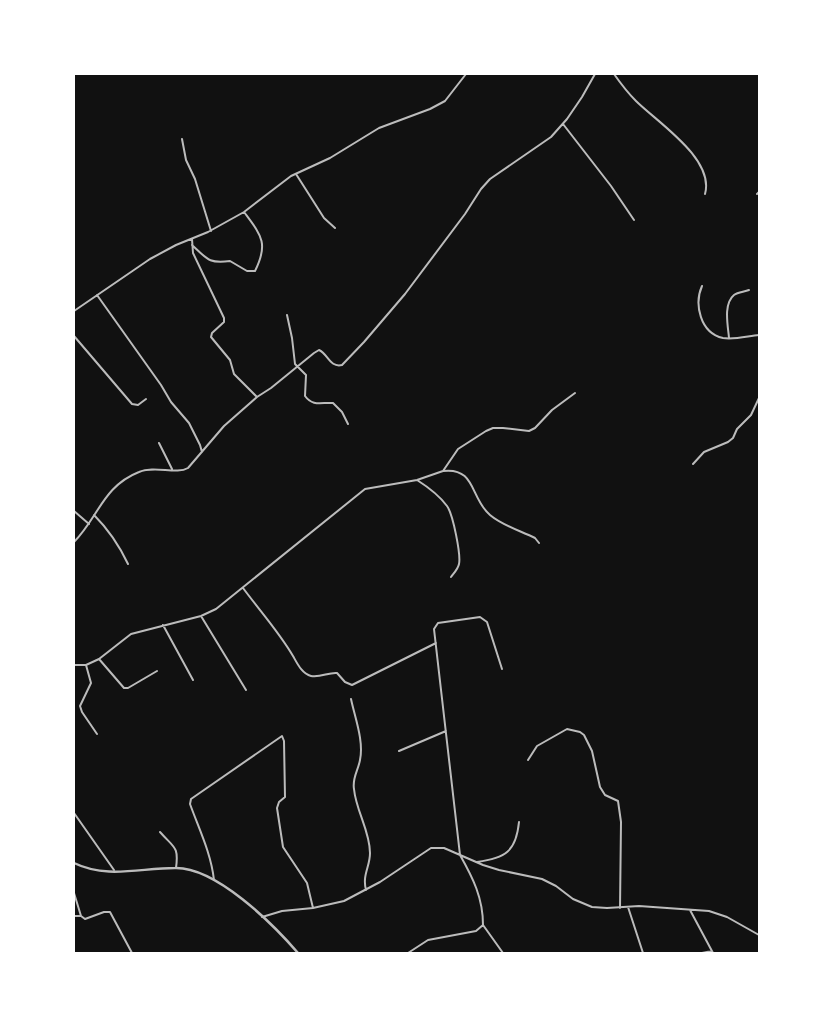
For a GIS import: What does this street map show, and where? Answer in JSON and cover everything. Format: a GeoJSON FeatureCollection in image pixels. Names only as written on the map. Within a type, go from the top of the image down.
{"type":"FeatureCollection","features":[{"type":"Feature","properties":{"kind":"street"},"geometry":{"type":"LineString","coordinates":[[74,310],[134,272],[150,259],[192,238],[211,231],[244,212],[296,174],[330,158],[379,128],[430,109],[445,101],[466,74]]}},
{"type":"Feature","properties":{"kind":"street"},"geometry":{"type":"LineString","coordinates":[[74,542],[89,524],[109,492],[125,479],[149,468],[183,471],[188,468],[224,426],[257,397],[319,350],[332,364],[337,366],[342,364],[364,342],[405,294],[465,214],[481,188],[490,179],[551,138],[582,98],[595,74]]}},
{"type":"Feature","properties":{"kind":"street"},"geometry":{"type":"LineString","coordinates":[[614,74],[636,101],[682,142],[695,159],[705,181],[705,194]]}},
{"type":"Feature","properties":{"kind":"street"},"geometry":{"type":"LineString","coordinates":[[563,124],[611,186],[634,220]]}},
{"type":"Feature","properties":{"kind":"street"},"geometry":{"type":"LineString","coordinates":[[182,139],[186,160],[195,179],[211,231]]}},
{"type":"Feature","properties":{"kind":"street"},"geometry":{"type":"LineString","coordinates":[[296,174],[324,218],[335,228]]}},
{"type":"Feature","properties":{"kind":"street"},"geometry":{"type":"LineString","coordinates":[[192,245],[208,260],[220,263],[230,261],[247,272],[254,271],[259,262],[263,243],[244,212]]}},
{"type":"Feature","properties":{"kind":"street"},"geometry":{"type":"LineString","coordinates":[[192,238],[196,262],[224,318],[224,322],[212,333],[211,338],[230,360],[234,374],[257,397]]}},
{"type":"Feature","properties":{"kind":"street"},"geometry":{"type":"LineString","coordinates":[[702,286],[697,303],[699,313],[704,323],[714,333],[722,338],[759,335]]}},
{"type":"Feature","properties":{"kind":"street"},"geometry":{"type":"LineString","coordinates":[[729,338],[729,302],[737,293],[750,290]]}},
{"type":"Feature","properties":{"kind":"street"},"geometry":{"type":"LineString","coordinates":[[97,295],[171,402],[189,423],[202,453]]}},
{"type":"Feature","properties":{"kind":"street"},"geometry":{"type":"LineString","coordinates":[[287,315],[292,338],[293,360],[306,376],[305,396],[308,400],[320,404],[333,403],[342,412],[348,424]]}},
{"type":"Feature","properties":{"kind":"street"},"geometry":{"type":"LineString","coordinates":[[74,336],[132,404],[138,405],[146,399]]}},
{"type":"Feature","properties":{"kind":"street"},"geometry":{"type":"LineString","coordinates":[[443,471],[458,449],[479,435],[493,428],[529,431],[535,428],[552,410],[576,393]]}},
{"type":"Feature","properties":{"kind":"street"},"geometry":{"type":"LineString","coordinates":[[693,464],[704,452],[728,442],[732,438],[736,429],[751,415],[759,398]]}},
{"type":"Feature","properties":{"kind":"street"},"geometry":{"type":"LineString","coordinates":[[159,443],[172,469]]}},
{"type":"Feature","properties":{"kind":"street"},"geometry":{"type":"LineString","coordinates":[[74,665],[86,666],[99,659],[131,634],[201,616],[216,609],[365,489],[417,480],[443,471],[453,470],[460,472],[471,484],[478,500],[490,516],[535,538],[539,543]]}},
{"type":"Feature","properties":{"kind":"street"},"geometry":{"type":"LineString","coordinates":[[417,480],[436,495],[452,514],[460,565],[451,577]]}},
{"type":"Feature","properties":{"kind":"street"},"geometry":{"type":"LineString","coordinates":[[74,511],[89,524]]}},
{"type":"Feature","properties":{"kind":"street"},"geometry":{"type":"LineString","coordinates":[[94,516],[120,547],[128,564]]}},
{"type":"Feature","properties":{"kind":"street"},"geometry":{"type":"LineString","coordinates":[[242,588],[283,638],[299,666],[310,676],[337,673],[345,682],[352,685],[436,643]]}},
{"type":"Feature","properties":{"kind":"street"},"geometry":{"type":"LineString","coordinates":[[201,616],[246,690]]}},
{"type":"Feature","properties":{"kind":"street"},"geometry":{"type":"LineString","coordinates":[[502,669],[487,622],[480,617],[438,622],[434,629],[460,855],[479,892],[483,925],[503,953]]}},
{"type":"Feature","properties":{"kind":"street"},"geometry":{"type":"LineString","coordinates":[[163,625],[193,680]]}},
{"type":"Feature","properties":{"kind":"street"},"geometry":{"type":"LineString","coordinates":[[99,659],[124,688],[128,688],[157,671]]}},
{"type":"Feature","properties":{"kind":"street"},"geometry":{"type":"LineString","coordinates":[[86,666],[91,683],[80,706],[97,734]]}},
{"type":"Feature","properties":{"kind":"street"},"geometry":{"type":"LineString","coordinates":[[351,699],[358,726],[361,751],[353,780],[354,791],[369,842],[370,854],[364,876],[366,890]]}},
{"type":"Feature","properties":{"kind":"street"},"geometry":{"type":"LineString","coordinates":[[528,760],[537,746],[567,729],[584,735],[592,751],[600,787],[605,795],[618,802],[619,806],[621,822],[620,908]]}},
{"type":"Feature","properties":{"kind":"street"},"geometry":{"type":"LineString","coordinates":[[399,751],[446,731]]}},
{"type":"Feature","properties":{"kind":"street"},"geometry":{"type":"LineString","coordinates":[[214,880],[213,867],[190,804],[191,799],[282,736],[284,741],[285,796],[279,802],[277,808],[283,847],[307,883],[313,908]]}},
{"type":"Feature","properties":{"kind":"street"},"geometry":{"type":"LineString","coordinates":[[74,813],[115,872]]}},
{"type":"Feature","properties":{"kind":"street"},"geometry":{"type":"LineString","coordinates":[[477,862],[491,860],[504,855],[511,849],[518,833],[519,822]]}},
{"type":"Feature","properties":{"kind":"street"},"geometry":{"type":"LineString","coordinates":[[160,832],[177,850],[176,868]]}},
{"type":"Feature","properties":{"kind":"street"},"geometry":{"type":"LineString","coordinates":[[262,917],[292,909],[313,908],[344,901],[366,890],[431,848],[444,848],[499,870],[542,878],[573,899],[592,907],[620,908],[639,906],[718,913],[759,935]]}},
{"type":"Feature","properties":{"kind":"street"},"geometry":{"type":"LineString","coordinates":[[74,863],[93,870],[115,872],[176,868],[200,872],[226,887],[262,917],[298,953]]}},
{"type":"Feature","properties":{"kind":"street"},"geometry":{"type":"LineString","coordinates":[[74,893],[81,916],[85,920],[104,912],[111,914],[132,953]]}},
{"type":"Feature","properties":{"kind":"street"},"geometry":{"type":"LineString","coordinates":[[628,907],[643,953]]}},
{"type":"Feature","properties":{"kind":"street"},"geometry":{"type":"LineString","coordinates":[[690,910],[712,952],[702,953]]}},
{"type":"Feature","properties":{"kind":"street"},"geometry":{"type":"LineString","coordinates":[[74,916],[81,916]]}},
{"type":"Feature","properties":{"kind":"street"},"geometry":{"type":"LineString","coordinates":[[408,953],[428,940],[476,931],[483,925]]}}]}
